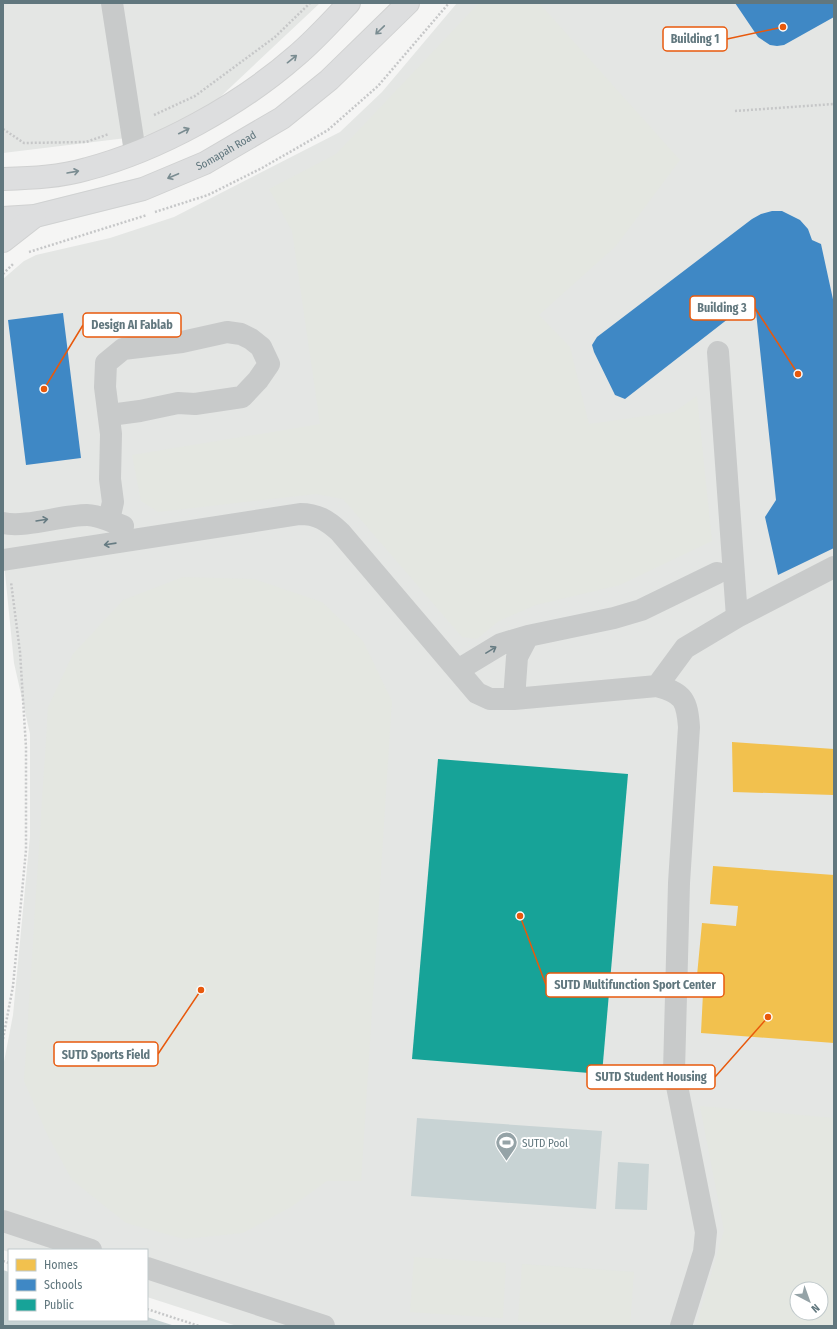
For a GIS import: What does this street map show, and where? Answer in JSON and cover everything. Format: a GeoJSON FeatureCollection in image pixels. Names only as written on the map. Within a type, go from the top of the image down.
{"type":"FeatureCollection","features":[{"type":"Feature","properties":{"kind":"main road"},"geometry":{"type":"LineString","coordinates":[[3,179],[35,178],[87,170],[136,152],[184,131],[249,93],[296,56],[349,3]]}},
{"type":"Feature","properties":{"kind":"main road","name":"Somapah Road"},"geometry":{"type":"LineString","coordinates":[[3,218],[35,216],[143,189],[205,163],[288,114],[329,80],[408,3]]}},
{"type":"Feature","properties":{"kind":"main road"},"geometry":{"type":"LineString","coordinates":[[3,163],[35,178]]}},
{"type":"Feature","properties":{"kind":"main road"},"geometry":{"type":"LineString","coordinates":[[3,240],[35,216]]}},
{"type":"Feature","properties":{"kind":"lane"},"geometry":{"type":"LineString","coordinates":[[112,3],[136,152]]}},
{"type":"Feature","properties":{"kind":"lane"},"geometry":{"type":"LineString","coordinates":[[109,520],[113,502],[110,479],[112,450],[110,415],[104,387],[106,363],[124,348],[182,342],[227,332],[241,334],[261,347],[269,364],[258,380],[242,397],[195,404],[178,403],[140,411],[110,415]]}},
{"type":"Feature","properties":{"kind":"lane"},"geometry":{"type":"LineString","coordinates":[[718,352],[737,617]]}},
{"type":"Feature","properties":{"kind":"lane"},"geometry":{"type":"LineString","coordinates":[[6,560],[300,514],[312,514],[328,520],[340,532],[477,693],[490,699],[514,699],[657,686],[678,694],[688,707],[689,727],[679,883],[674,1071],[706,1232],[704,1252],[681,1326]]}},
{"type":"Feature","properties":{"kind":"lane"},"geometry":{"type":"LineString","coordinates":[[3,523],[12,525],[66,516],[89,515],[109,520],[142,533],[162,536]]}},
{"type":"Feature","properties":{"kind":"lane"},"geometry":{"type":"LineString","coordinates":[[657,686],[685,648],[737,617],[834,567]]}},
{"type":"Feature","properties":{"kind":"lane"},"geometry":{"type":"LineString","coordinates":[[458,670],[501,644],[528,636],[614,618],[640,610],[717,573]]}},
{"type":"Feature","properties":{"kind":"lane"},"geometry":{"type":"LineString","coordinates":[[514,699],[517,657],[528,636]]}},
{"type":"Feature","properties":{"kind":"lane"},"geometry":{"type":"LineString","coordinates":[[3,1221],[88,1249]]}},
{"type":"Feature","properties":{"kind":"lane"},"geometry":{"type":"LineString","coordinates":[[148,1268],[324,1326]]}},
{"type":"Feature","properties":{"kind":"path"},"geometry":{"type":"LineString","coordinates":[[3,129],[24,143],[86,142],[131,125],[195,96],[275,37],[310,3]]}},
{"type":"Feature","properties":{"kind":"path"},"geometry":{"type":"LineString","coordinates":[[735,111],[834,104]]}},
{"type":"Feature","properties":{"kind":"path"},"geometry":{"type":"LineString","coordinates":[[3,1039],[12,986],[26,850],[26,747],[21,668],[6,560]]}},
{"type":"Feature","properties":{"kind":"path"},"geometry":{"type":"LineString","coordinates":[[148,1309],[199,1326]]}},
{"type":"Feature","properties":{"kind":"shaded area"},"geometry":{"type":"Polygon","coordinates":[[[3,3],[320,3],[184,131],[3,153],[3,3]]]}},
{"type":"Feature","properties":{"kind":"shaded area"},"geometry":{"type":"Polygon","coordinates":[[[457,3],[834,3],[834,1326],[237,1326],[148,1297],[148,1249],[8,1249],[8,1252],[3,1250],[3,1067],[13,1015],[30,836],[30,734],[14,663],[3,553],[3,279],[24,261],[36,255],[110,238],[174,217],[340,132],[382,92],[457,3]]]}},
{"type":"Feature","properties":{"kind":"shaded area"},"geometry":{"type":"Polygon","coordinates":[[[479,3],[539,3],[680,160],[616,246],[539,315],[570,347],[589,424],[674,412],[697,396],[712,541],[620,585],[536,605],[499,621],[477,639],[462,637],[343,499],[316,494],[158,512],[141,501],[132,455],[320,424],[292,231],[269,189],[336,154],[479,3]]]}},
{"type":"Feature","properties":{"kind":"shaded area"},"geometry":{"type":"Polygon","coordinates":[[[183,577],[254,579],[322,602],[363,641],[392,701],[361,1181],[327,1181],[291,1207],[243,1233],[184,1239],[126,1223],[72,1180],[47,1134],[24,1081],[48,707],[73,654],[123,600],[183,577]]]}},
{"type":"Feature","properties":{"kind":"shaded area"},"geometry":{"type":"Polygon","coordinates":[[[700,1106],[834,1118],[834,1326],[696,1326],[724,1230],[700,1106]]]}},
{"type":"Feature","properties":{"kind":"shaded area","name":"SUTD Pool"},"geometry":{"type":"Polygon","coordinates":[[[417,1118],[602,1131],[596,1209],[411,1196],[417,1118]]]}},
{"type":"Feature","properties":{"kind":"shaded area"},"geometry":{"type":"Polygon","coordinates":[[[618,1162],[649,1164],[647,1210],[615,1209],[618,1162]]]}},
{"type":"Feature","properties":{"kind":"shaded area"},"geometry":{"type":"Polygon","coordinates":[[[414,1257],[506,1263],[503,1318],[410,1312],[414,1257]]]}},
{"type":"Feature","properties":{"kind":"shaded area"},"geometry":{"type":"Polygon","coordinates":[[[522,1264],[634,1272],[630,1326],[586,1326],[518,1321],[522,1264]]]}},
{"type":"Feature","properties":{"kind":"shaded area"},"geometry":{"type":"Polygon","coordinates":[[[3,1270],[8,1272],[8,1321],[148,1321],[148,1317],[175,1326],[3,1326],[3,1270]]]}},
{"type":"Feature","properties":{"kind":"building: Homes"},"geometry":{"type":"Polygon","coordinates":[[[732,742],[834,749],[834,795],[733,792],[732,742]]]}},
{"type":"Feature","properties":{"kind":"building: Homes"},"geometry":{"type":"Polygon","coordinates":[[[713,866],[834,875],[834,1043],[701,1033],[703,993],[714,991],[715,987],[696,986],[702,923],[736,926],[738,906],[710,904],[713,866]]]}},
{"type":"Feature","properties":{"kind":"building: Schools"},"geometry":{"type":"Polygon","coordinates":[[[735,3],[834,3],[834,17],[784,45],[777,46],[770,45],[758,37],[735,3]]]}},
{"type":"Feature","properties":{"kind":"building: Schools"},"geometry":{"type":"Polygon","coordinates":[[[772,211],[782,211],[800,220],[808,229],[812,240],[821,244],[834,304],[834,548],[778,575],[765,517],[776,500],[756,312],[752,308],[742,308],[625,399],[615,395],[592,345],[597,337],[752,219],[761,214],[772,211]]]}},
{"type":"Feature","properties":{"kind":"building: Schools"},"geometry":{"type":"Polygon","coordinates":[[[63,313],[81,458],[26,465],[8,320],[63,313]]]}},
{"type":"Feature","properties":{"kind":"building: Public"},"geometry":{"type":"Polygon","coordinates":[[[438,759],[628,774],[602,1074],[412,1059],[438,759]]]}},
{"type":"Feature","properties":{"kind":"place","name":"Building 1"},"geometry":{"type":"Point","coordinates":[783,27]}},
{"type":"Feature","properties":{"kind":"place","name":"Building 3"},"geometry":{"type":"Point","coordinates":[798,374]}},
{"type":"Feature","properties":{"kind":"place","name":"Design AI Fablab"},"geometry":{"type":"Point","coordinates":[44,389]}},
{"type":"Feature","properties":{"kind":"place","name":"SUTD Multifunction Sport Center"},"geometry":{"type":"Point","coordinates":[520,916]}},
{"type":"Feature","properties":{"kind":"place","name":"SUTD Sports Field"},"geometry":{"type":"Point","coordinates":[201,990]}},
{"type":"Feature","properties":{"kind":"place","name":"SUTD Student Housing"},"geometry":{"type":"Point","coordinates":[768,1017]}},
{"type":"Feature","properties":{"kind":"place","name":"SUTD Pool"},"geometry":{"type":"Point","coordinates":[507,1162]}}]}
